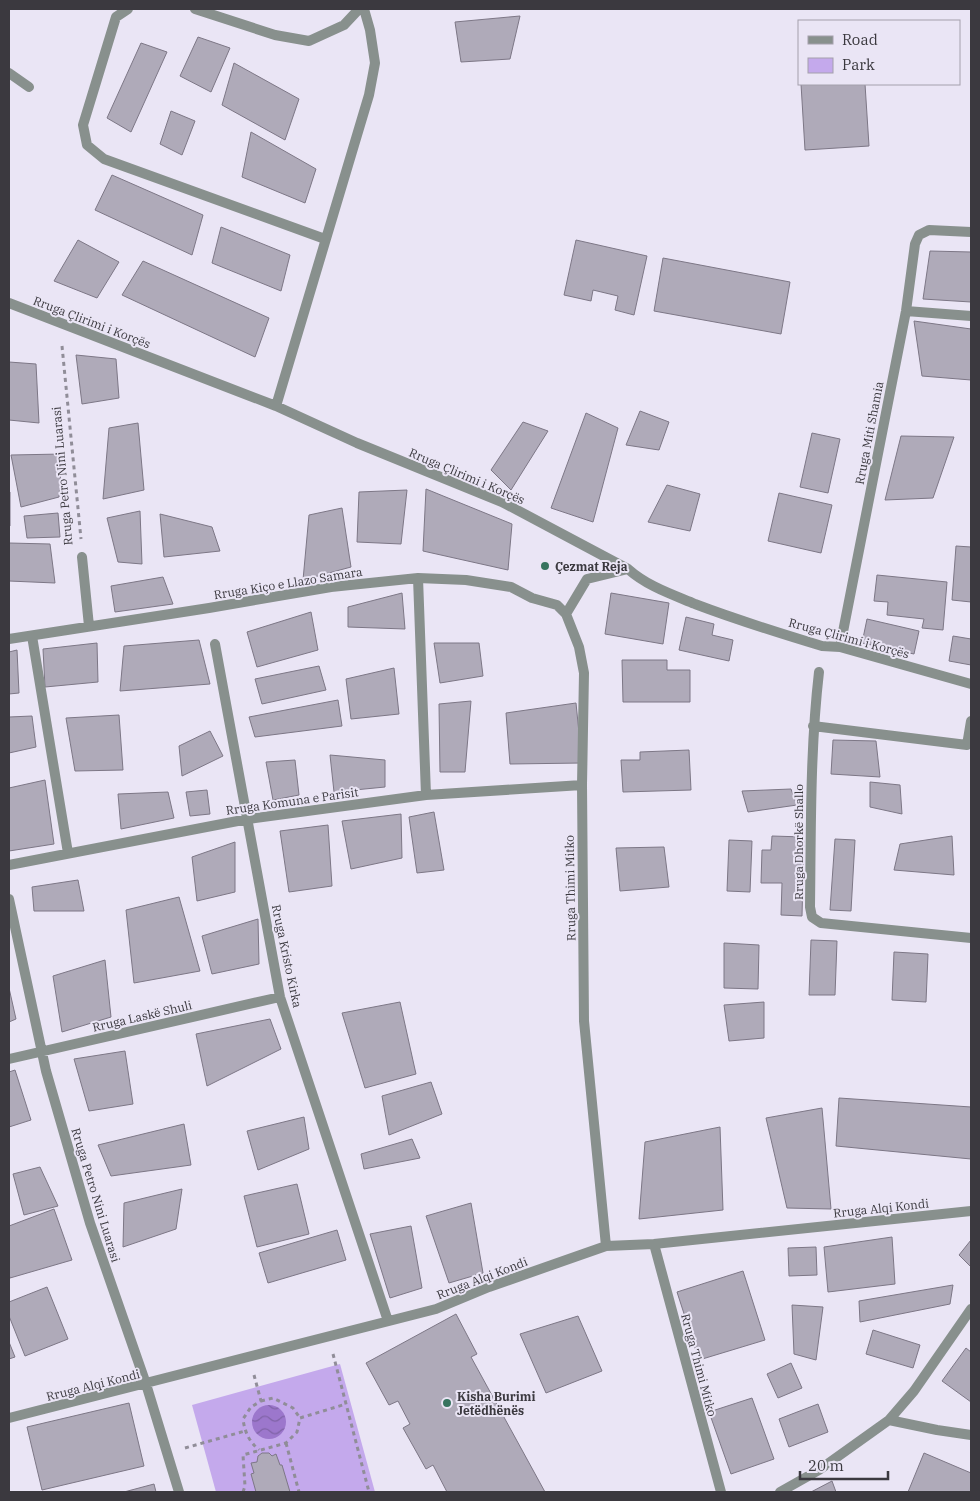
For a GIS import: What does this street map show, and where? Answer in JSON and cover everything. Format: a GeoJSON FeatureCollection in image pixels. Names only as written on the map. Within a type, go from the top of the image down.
{"type":"FeatureCollection","features":[{"type":"Feature","properties":{"kind":"street"},"geometry":{"type":"LineString","coordinates":[[128,9],[116,16],[83,125],[88,144],[104,159],[326,239]]}},
{"type":"Feature","properties":{"kind":"street"},"geometry":{"type":"LineString","coordinates":[[195,9],[274,35],[309,41],[344,24],[359,9]]}},
{"type":"Feature","properties":{"kind":"street"},"geometry":{"type":"LineString","coordinates":[[276,406],[369,96],[375,63],[370,30],[364,9]]}},
{"type":"Feature","properties":{"kind":"street"},"geometry":{"type":"LineString","coordinates":[[9,73],[29,87]]}},
{"type":"Feature","properties":{"kind":"street","name":"Rruga Miti Shamia"},"geometry":{"type":"LineString","coordinates":[[840,647],[906,311],[915,244],[919,235],[929,230],[971,232]]}},
{"type":"Feature","properties":{"kind":"street","name":"Rruga Çlirimi i Korçës"},"geometry":{"type":"LineString","coordinates":[[9,302],[276,406],[357,443],[502,502],[628,569],[640,580],[716,612],[822,646],[840,647],[971,684]]}},
{"type":"Feature","properties":{"kind":"street"},"geometry":{"type":"LineString","coordinates":[[906,311],[971,316]]}},
{"type":"Feature","properties":{"kind":"street","name":"Rruga Petro Nini Luarasi"},"geometry":{"type":"LineString","coordinates":[[82,557],[89,626]]}},
{"type":"Feature","properties":{"kind":"street"},"geometry":{"type":"LineString","coordinates":[[566,614],[587,579],[628,569]]}},
{"type":"Feature","properties":{"kind":"street"},"geometry":{"type":"LineString","coordinates":[[418,578],[426,795]]}},
{"type":"Feature","properties":{"kind":"street","name":"Rruga Kiço e Llazo Samara"},"geometry":{"type":"LineString","coordinates":[[9,639],[331,588],[418,578],[466,580],[511,587],[532,598],[557,605],[566,614]]}},
{"type":"Feature","properties":{"kind":"street","name":"Rruga Thimi Mitko"},"geometry":{"type":"LineString","coordinates":[[566,614],[579,647],[584,673],[582,785],[584,1020],[606,1246]]}},
{"type":"Feature","properties":{"kind":"street"},"geometry":{"type":"LineString","coordinates":[[32,636],[68,853]]}},
{"type":"Feature","properties":{"kind":"street","name":"Rruga Kristo Kirka"},"geometry":{"type":"LineString","coordinates":[[215,644],[280,997],[388,1321]]}},
{"type":"Feature","properties":{"kind":"street","name":"Rruga Dhorkë Shallo"},"geometry":{"type":"LineString","coordinates":[[819,672],[813,726],[810,898],[812,917],[821,923],[971,938]]}},
{"type":"Feature","properties":{"kind":"street"},"geometry":{"type":"LineString","coordinates":[[813,726],[967,745],[971,721]]}},
{"type":"Feature","properties":{"kind":"street","name":"Rruga Komuna e Parisit"},"geometry":{"type":"LineString","coordinates":[[9,865],[248,819],[426,795],[582,785]]}},
{"type":"Feature","properties":{"kind":"street","name":"Rruga Petro Nini Luarasi"},"geometry":{"type":"LineString","coordinates":[[9,899],[46,1071],[90,1223],[146,1384],[179,1492]]}},
{"type":"Feature","properties":{"kind":"street","name":"Rruga Laskë Shuli"},"geometry":{"type":"LineString","coordinates":[[9,1059],[280,997]]}},
{"type":"Feature","properties":{"kind":"street","name":"Rruga Alqi Kondi"},"geometry":{"type":"LineString","coordinates":[[9,1418],[436,1310],[489,1287],[606,1246],[654,1244],[971,1211]]}},
{"type":"Feature","properties":{"kind":"street","name":"Rruga Thimi Mitko"},"geometry":{"type":"LineString","coordinates":[[654,1244],[721,1492]]}},
{"type":"Feature","properties":{"kind":"street"},"geometry":{"type":"LineString","coordinates":[[780,1492],[819,1470],[889,1420],[914,1391],[971,1308]]}},
{"type":"Feature","properties":{"kind":"street"},"geometry":{"type":"LineString","coordinates":[[889,1420],[971,1435]]}},
{"type":"Feature","properties":{"kind":"path","name":"Rruga Petro Nini Luarasi"},"geometry":{"type":"LineString","coordinates":[[60,323],[82,557]]}},
{"type":"Feature","properties":{"kind":"path"},"geometry":{"type":"LineString","coordinates":[[329,1337],[369,1492]]}},
{"type":"Feature","properties":{"kind":"path"},"geometry":{"type":"LineString","coordinates":[[249,1357],[262,1401]]}},
{"type":"Feature","properties":{"kind":"path"},"geometry":{"type":"LineString","coordinates":[[243,1492],[245,1486],[243,1455],[286,1443],[297,1432],[300,1418],[293,1408],[273,1398],[251,1407],[243,1419],[245,1431],[250,1442],[259,1450]]}},
{"type":"Feature","properties":{"kind":"path"},"geometry":{"type":"LineString","coordinates":[[300,1418],[346,1404]]}},
{"type":"Feature","properties":{"kind":"path"},"geometry":{"type":"LineString","coordinates":[[191,1446],[245,1431]]}},
{"type":"Feature","properties":{"kind":"path"},"geometry":{"type":"LineString","coordinates":[[286,1443],[300,1492]]}},
{"type":"Feature","properties":{"kind":"green space"},"geometry":{"type":"Polygon","coordinates":[[[340,1364],[375,1492],[216,1492],[192,1405],[340,1364]]]}},
{"type":"Feature","properties":{"kind":"water"},"geometry":{"type":"Polygon","coordinates":[[[269,1405],[281,1410],[286,1422],[281,1434],[269,1439],[257,1434],[252,1422],[257,1410],[269,1405]]]}},
{"type":"Feature","properties":{"kind":"building"},"geometry":{"type":"Polygon","coordinates":[[[520,16],[510,59],[461,62],[455,22],[520,16]]]}},
{"type":"Feature","properties":{"kind":"building"},"geometry":{"type":"Polygon","coordinates":[[[198,37],[230,48],[211,92],[180,76],[198,37]]]}},
{"type":"Feature","properties":{"kind":"building"},"geometry":{"type":"Polygon","coordinates":[[[141,43],[167,52],[131,132],[107,118],[141,43]]]}},
{"type":"Feature","properties":{"kind":"building"},"geometry":{"type":"Polygon","coordinates":[[[234,63],[299,99],[285,140],[222,105],[234,63]]]}},
{"type":"Feature","properties":{"kind":"building"},"geometry":{"type":"Polygon","coordinates":[[[801,85],[865,85],[869,146],[805,150],[801,85]]]}},
{"type":"Feature","properties":{"kind":"building"},"geometry":{"type":"Polygon","coordinates":[[[171,111],[195,121],[182,155],[160,144],[171,111]]]}},
{"type":"Feature","properties":{"kind":"building"},"geometry":{"type":"Polygon","coordinates":[[[251,132],[316,169],[305,203],[242,177],[251,132]]]}},
{"type":"Feature","properties":{"kind":"building"},"geometry":{"type":"Polygon","coordinates":[[[112,175],[203,215],[192,255],[95,210],[112,175]]]}},
{"type":"Feature","properties":{"kind":"building"},"geometry":{"type":"Polygon","coordinates":[[[221,227],[290,255],[281,291],[212,263],[221,227]]]}},
{"type":"Feature","properties":{"kind":"building"},"geometry":{"type":"Polygon","coordinates":[[[78,240],[119,262],[97,298],[54,281],[78,240]]]}},
{"type":"Feature","properties":{"kind":"building"},"geometry":{"type":"Polygon","coordinates":[[[576,240],[647,256],[634,315],[615,310],[618,296],[593,290],[591,301],[564,295],[576,240]]]}},
{"type":"Feature","properties":{"kind":"building"},"geometry":{"type":"Polygon","coordinates":[[[930,251],[971,252],[971,302],[923,299],[930,251]]]}},
{"type":"Feature","properties":{"kind":"building"},"geometry":{"type":"Polygon","coordinates":[[[663,258],[790,282],[781,334],[654,311],[663,258]]]}},
{"type":"Feature","properties":{"kind":"building"},"geometry":{"type":"Polygon","coordinates":[[[143,261],[269,318],[255,357],[122,295],[143,261]]]}},
{"type":"Feature","properties":{"kind":"building"},"geometry":{"type":"Polygon","coordinates":[[[914,321],[971,329],[971,380],[922,376],[914,321]]]}},
{"type":"Feature","properties":{"kind":"building"},"geometry":{"type":"Polygon","coordinates":[[[76,355],[116,359],[119,398],[82,404],[76,355]]]}},
{"type":"Feature","properties":{"kind":"building"},"geometry":{"type":"Polygon","coordinates":[[[9,362],[36,364],[39,423],[9,420],[9,362]]]}},
{"type":"Feature","properties":{"kind":"building"},"geometry":{"type":"Polygon","coordinates":[[[640,411],[669,422],[659,450],[626,445],[640,411]]]}},
{"type":"Feature","properties":{"kind":"building"},"geometry":{"type":"Polygon","coordinates":[[[586,413],[618,428],[593,522],[551,508],[586,413]]]}},
{"type":"Feature","properties":{"kind":"building"},"geometry":{"type":"Polygon","coordinates":[[[523,422],[548,431],[511,490],[491,470],[523,422]]]}},
{"type":"Feature","properties":{"kind":"building"},"geometry":{"type":"Polygon","coordinates":[[[138,423],[144,490],[103,499],[109,428],[138,423]]]}},
{"type":"Feature","properties":{"kind":"building"},"geometry":{"type":"Polygon","coordinates":[[[812,433],[840,439],[828,493],[800,487],[812,433]]]}},
{"type":"Feature","properties":{"kind":"building"},"geometry":{"type":"Polygon","coordinates":[[[901,436],[954,437],[933,498],[885,500],[901,436]]]}},
{"type":"Feature","properties":{"kind":"building"},"geometry":{"type":"Polygon","coordinates":[[[62,454],[59,497],[21,507],[11,455],[62,454]]]}},
{"type":"Feature","properties":{"kind":"building"},"geometry":{"type":"Polygon","coordinates":[[[667,485],[700,494],[690,531],[648,522],[667,485]]]}},
{"type":"Feature","properties":{"kind":"building"},"geometry":{"type":"Polygon","coordinates":[[[426,489],[512,524],[508,570],[423,551],[426,489]]]}},
{"type":"Feature","properties":{"kind":"building"},"geometry":{"type":"Polygon","coordinates":[[[407,490],[401,544],[357,542],[359,492],[407,490]]]}},
{"type":"Feature","properties":{"kind":"building"},"geometry":{"type":"Polygon","coordinates":[[[10,492],[10,526],[9,526],[10,492]]]}},
{"type":"Feature","properties":{"kind":"building"},"geometry":{"type":"Polygon","coordinates":[[[779,493],[832,505],[821,553],[768,541],[779,493]]]}},
{"type":"Feature","properties":{"kind":"building"},"geometry":{"type":"Polygon","coordinates":[[[342,508],[351,567],[303,580],[309,515],[342,508]]]}},
{"type":"Feature","properties":{"kind":"building"},"geometry":{"type":"Polygon","coordinates":[[[140,511],[142,564],[118,562],[107,518],[140,511]]]}},
{"type":"Feature","properties":{"kind":"building"},"geometry":{"type":"Polygon","coordinates":[[[58,513],[60,537],[27,538],[24,516],[58,513]]]}},
{"type":"Feature","properties":{"kind":"building"},"geometry":{"type":"Polygon","coordinates":[[[160,514],[212,527],[220,551],[164,557],[160,514]]]}},
{"type":"Feature","properties":{"kind":"building"},"geometry":{"type":"Polygon","coordinates":[[[9,543],[50,544],[55,583],[9,581],[9,543]]]}},
{"type":"Feature","properties":{"kind":"building"},"geometry":{"type":"Polygon","coordinates":[[[956,546],[971,547],[971,602],[952,600],[956,546]]]}},
{"type":"Feature","properties":{"kind":"building"},"geometry":{"type":"Polygon","coordinates":[[[877,575],[947,582],[943,630],[922,628],[924,619],[887,615],[888,602],[874,601],[877,575]]]}},
{"type":"Feature","properties":{"kind":"building"},"geometry":{"type":"Polygon","coordinates":[[[163,577],[173,604],[115,612],[111,586],[163,577]]]}},
{"type":"Feature","properties":{"kind":"building"},"geometry":{"type":"Polygon","coordinates":[[[402,593],[405,629],[348,627],[348,607],[402,593]]]}},
{"type":"Feature","properties":{"kind":"building"},"geometry":{"type":"Polygon","coordinates":[[[611,593],[669,603],[663,644],[605,634],[611,593]]]}},
{"type":"Feature","properties":{"kind":"building"},"geometry":{"type":"Polygon","coordinates":[[[311,612],[318,650],[257,667],[247,632],[311,612]]]}},
{"type":"Feature","properties":{"kind":"building"},"geometry":{"type":"Polygon","coordinates":[[[686,617],[714,624],[712,635],[733,640],[729,661],[679,650],[686,617]]]}},
{"type":"Feature","properties":{"kind":"building"},"geometry":{"type":"Polygon","coordinates":[[[867,619],[919,631],[914,654],[862,643],[867,619]]]}},
{"type":"Feature","properties":{"kind":"building"},"geometry":{"type":"Polygon","coordinates":[[[953,636],[971,639],[971,665],[949,661],[953,636]]]}},
{"type":"Feature","properties":{"kind":"building"},"geometry":{"type":"Polygon","coordinates":[[[199,640],[210,684],[120,691],[124,646],[199,640]]]}},
{"type":"Feature","properties":{"kind":"building"},"geometry":{"type":"Polygon","coordinates":[[[97,643],[98,682],[45,687],[43,649],[97,643]]]}},
{"type":"Feature","properties":{"kind":"building"},"geometry":{"type":"Polygon","coordinates":[[[434,643],[479,643],[483,676],[440,683],[434,643]]]}},
{"type":"Feature","properties":{"kind":"building"},"geometry":{"type":"Polygon","coordinates":[[[17,650],[19,693],[9,694],[9,652],[17,650]]]}},
{"type":"Feature","properties":{"kind":"building"},"geometry":{"type":"Polygon","coordinates":[[[622,660],[667,660],[667,670],[690,670],[690,702],[623,702],[622,660]]]}},
{"type":"Feature","properties":{"kind":"building"},"geometry":{"type":"Polygon","coordinates":[[[319,666],[326,690],[262,704],[255,679],[319,666]]]}},
{"type":"Feature","properties":{"kind":"building"},"geometry":{"type":"Polygon","coordinates":[[[394,668],[399,714],[351,719],[346,679],[394,668]]]}},
{"type":"Feature","properties":{"kind":"building"},"geometry":{"type":"Polygon","coordinates":[[[338,700],[342,726],[255,737],[249,717],[338,700]]]}},
{"type":"Feature","properties":{"kind":"building"},"geometry":{"type":"Polygon","coordinates":[[[471,701],[465,772],[440,772],[439,704],[471,701]]]}},
{"type":"Feature","properties":{"kind":"building"},"geometry":{"type":"Polygon","coordinates":[[[576,703],[582,763],[510,764],[506,713],[576,703]]]}},
{"type":"Feature","properties":{"kind":"building"},"geometry":{"type":"Polygon","coordinates":[[[119,715],[123,770],[75,771],[66,718],[119,715]]]}},
{"type":"Feature","properties":{"kind":"building"},"geometry":{"type":"Polygon","coordinates":[[[32,716],[36,747],[9,753],[9,717],[32,716]]]}},
{"type":"Feature","properties":{"kind":"building"},"geometry":{"type":"Polygon","coordinates":[[[210,731],[223,756],[182,776],[179,746],[210,731]]]}},
{"type":"Feature","properties":{"kind":"building"},"geometry":{"type":"Polygon","coordinates":[[[833,740],[876,741],[880,777],[831,774],[833,740]]]}},
{"type":"Feature","properties":{"kind":"building"},"geometry":{"type":"Polygon","coordinates":[[[689,750],[691,790],[623,792],[621,760],[640,760],[640,752],[689,750]]]}},
{"type":"Feature","properties":{"kind":"building"},"geometry":{"type":"Polygon","coordinates":[[[330,755],[385,760],[385,787],[334,792],[330,755]]]}},
{"type":"Feature","properties":{"kind":"building"},"geometry":{"type":"Polygon","coordinates":[[[295,760],[299,795],[273,800],[266,762],[295,760]]]}},
{"type":"Feature","properties":{"kind":"building"},"geometry":{"type":"Polygon","coordinates":[[[45,780],[54,844],[9,851],[9,788],[45,780]]]}},
{"type":"Feature","properties":{"kind":"building"},"geometry":{"type":"Polygon","coordinates":[[[870,782],[900,785],[902,814],[870,807],[870,782]]]}},
{"type":"Feature","properties":{"kind":"building"},"geometry":{"type":"Polygon","coordinates":[[[791,789],[797,805],[748,812],[742,791],[791,789]]]}},
{"type":"Feature","properties":{"kind":"building"},"geometry":{"type":"Polygon","coordinates":[[[207,790],[210,814],[190,816],[186,792],[207,790]]]}},
{"type":"Feature","properties":{"kind":"building"},"geometry":{"type":"Polygon","coordinates":[[[168,792],[174,818],[121,829],[118,794],[168,792]]]}},
{"type":"Feature","properties":{"kind":"building"},"geometry":{"type":"Polygon","coordinates":[[[434,812],[444,870],[417,873],[409,817],[434,812]]]}},
{"type":"Feature","properties":{"kind":"building"},"geometry":{"type":"Polygon","coordinates":[[[401,814],[402,858],[351,869],[342,821],[401,814]]]}},
{"type":"Feature","properties":{"kind":"building"},"geometry":{"type":"Polygon","coordinates":[[[328,825],[332,886],[289,892],[280,831],[328,825]]]}},
{"type":"Feature","properties":{"kind":"building"},"geometry":{"type":"Polygon","coordinates":[[[772,836],[804,837],[802,916],[781,915],[782,883],[761,883],[762,850],[771,850],[772,836]]]}},
{"type":"Feature","properties":{"kind":"building"},"geometry":{"type":"Polygon","coordinates":[[[952,836],[954,875],[894,870],[900,844],[952,836]]]}},
{"type":"Feature","properties":{"kind":"building"},"geometry":{"type":"Polygon","coordinates":[[[835,839],[855,840],[851,911],[830,910],[835,839]]]}},
{"type":"Feature","properties":{"kind":"building"},"geometry":{"type":"Polygon","coordinates":[[[729,840],[752,841],[750,892],[727,891],[729,840]]]}},
{"type":"Feature","properties":{"kind":"building"},"geometry":{"type":"Polygon","coordinates":[[[235,842],[235,892],[197,901],[192,857],[235,842]]]}},
{"type":"Feature","properties":{"kind":"building"},"geometry":{"type":"Polygon","coordinates":[[[664,847],[669,887],[620,891],[616,848],[664,847]]]}},
{"type":"Feature","properties":{"kind":"building"},"geometry":{"type":"Polygon","coordinates":[[[78,880],[84,911],[34,911],[32,887],[78,880]]]}},
{"type":"Feature","properties":{"kind":"building"},"geometry":{"type":"Polygon","coordinates":[[[179,897],[200,971],[134,983],[126,910],[179,897]]]}},
{"type":"Feature","properties":{"kind":"building"},"geometry":{"type":"Polygon","coordinates":[[[258,919],[259,964],[212,974],[202,936],[258,919]]]}},
{"type":"Feature","properties":{"kind":"building"},"geometry":{"type":"Polygon","coordinates":[[[811,940],[837,941],[835,995],[809,995],[811,940]]]}},
{"type":"Feature","properties":{"kind":"building"},"geometry":{"type":"Polygon","coordinates":[[[724,943],[759,945],[758,989],[724,988],[724,943]]]}},
{"type":"Feature","properties":{"kind":"building"},"geometry":{"type":"Polygon","coordinates":[[[894,952],[928,954],[926,1002],[892,1000],[894,952]]]}},
{"type":"Feature","properties":{"kind":"building"},"geometry":{"type":"Polygon","coordinates":[[[105,960],[111,1017],[62,1032],[53,976],[105,960]]]}},
{"type":"Feature","properties":{"kind":"building"},"geometry":{"type":"Polygon","coordinates":[[[9,988],[16,1019],[9,1022],[9,988]]]}},
{"type":"Feature","properties":{"kind":"building"},"geometry":{"type":"Polygon","coordinates":[[[400,1002],[416,1074],[365,1088],[342,1013],[400,1002]]]}},
{"type":"Feature","properties":{"kind":"building"},"geometry":{"type":"Polygon","coordinates":[[[764,1002],[764,1038],[729,1041],[724,1005],[764,1002]]]}},
{"type":"Feature","properties":{"kind":"building"},"geometry":{"type":"Polygon","coordinates":[[[270,1019],[281,1049],[207,1086],[196,1034],[270,1019]]]}},
{"type":"Feature","properties":{"kind":"building"},"geometry":{"type":"Polygon","coordinates":[[[125,1051],[133,1104],[89,1111],[74,1059],[125,1051]]]}},
{"type":"Feature","properties":{"kind":"building"},"geometry":{"type":"Polygon","coordinates":[[[15,1070],[31,1120],[9,1127],[9,1072],[15,1070]]]}},
{"type":"Feature","properties":{"kind":"building"},"geometry":{"type":"Polygon","coordinates":[[[431,1082],[442,1114],[389,1135],[382,1096],[431,1082]]]}},
{"type":"Feature","properties":{"kind":"building"},"geometry":{"type":"Polygon","coordinates":[[[839,1098],[971,1107],[971,1159],[836,1146],[839,1098]]]}},
{"type":"Feature","properties":{"kind":"building"},"geometry":{"type":"Polygon","coordinates":[[[822,1108],[831,1209],[787,1208],[766,1118],[822,1108]]]}},
{"type":"Feature","properties":{"kind":"building"},"geometry":{"type":"Polygon","coordinates":[[[304,1117],[309,1149],[258,1170],[247,1131],[304,1117]]]}},
{"type":"Feature","properties":{"kind":"building"},"geometry":{"type":"Polygon","coordinates":[[[184,1124],[191,1165],[111,1176],[98,1145],[184,1124]]]}},
{"type":"Feature","properties":{"kind":"building"},"geometry":{"type":"Polygon","coordinates":[[[720,1127],[723,1210],[639,1219],[645,1142],[720,1127]]]}},
{"type":"Feature","properties":{"kind":"building"},"geometry":{"type":"Polygon","coordinates":[[[412,1139],[420,1158],[364,1169],[361,1154],[412,1139]]]}},
{"type":"Feature","properties":{"kind":"building"},"geometry":{"type":"Polygon","coordinates":[[[40,1167],[58,1206],[24,1215],[13,1174],[40,1167]]]}},
{"type":"Feature","properties":{"kind":"building"},"geometry":{"type":"Polygon","coordinates":[[[297,1184],[309,1234],[257,1247],[244,1196],[297,1184]]]}},
{"type":"Feature","properties":{"kind":"building"},"geometry":{"type":"Polygon","coordinates":[[[182,1189],[176,1229],[123,1247],[124,1203],[182,1189]]]}},
{"type":"Feature","properties":{"kind":"building"},"geometry":{"type":"Polygon","coordinates":[[[471,1203],[483,1273],[449,1283],[426,1216],[471,1203]]]}},
{"type":"Feature","properties":{"kind":"building"},"geometry":{"type":"Polygon","coordinates":[[[54,1209],[72,1260],[10,1278],[9,1226],[54,1209]]]}},
{"type":"Feature","properties":{"kind":"building"},"geometry":{"type":"Polygon","coordinates":[[[411,1226],[422,1288],[390,1298],[370,1234],[411,1226]]]}},
{"type":"Feature","properties":{"kind":"building"},"geometry":{"type":"Polygon","coordinates":[[[337,1230],[346,1260],[268,1283],[259,1253],[337,1230]]]}},
{"type":"Feature","properties":{"kind":"building"},"geometry":{"type":"Polygon","coordinates":[[[892,1237],[895,1284],[828,1292],[824,1247],[892,1237]]]}},
{"type":"Feature","properties":{"kind":"building"},"geometry":{"type":"Polygon","coordinates":[[[971,1240],[971,1267],[959,1255],[971,1240]]]}},
{"type":"Feature","properties":{"kind":"building"},"geometry":{"type":"Polygon","coordinates":[[[816,1247],[817,1275],[789,1276],[788,1248],[816,1247]]]}},
{"type":"Feature","properties":{"kind":"building"},"geometry":{"type":"Polygon","coordinates":[[[743,1271],[765,1340],[699,1360],[677,1292],[743,1271]]]}},
{"type":"Feature","properties":{"kind":"building"},"geometry":{"type":"Polygon","coordinates":[[[953,1285],[950,1304],[860,1322],[859,1301],[953,1285]]]}},
{"type":"Feature","properties":{"kind":"building"},"geometry":{"type":"Polygon","coordinates":[[[47,1287],[68,1339],[25,1356],[9,1316],[9,1302],[47,1287]]]}},
{"type":"Feature","properties":{"kind":"building"},"geometry":{"type":"Polygon","coordinates":[[[792,1305],[823,1307],[816,1360],[794,1354],[792,1305]]]}},
{"type":"Feature","properties":{"kind":"building","name":"Kisha Burimi Jetëdhënës"},"geometry":{"type":"Polygon","coordinates":[[[456,1314],[477,1354],[471,1357],[545,1492],[447,1492],[433,1465],[426,1469],[403,1428],[410,1424],[398,1401],[389,1405],[366,1363],[456,1314]]]}},
{"type":"Feature","properties":{"kind":"building"},"geometry":{"type":"Polygon","coordinates":[[[578,1316],[602,1371],[546,1393],[520,1334],[578,1316]]]}},
{"type":"Feature","properties":{"kind":"building"},"geometry":{"type":"Polygon","coordinates":[[[873,1330],[920,1345],[913,1368],[866,1354],[873,1330]]]}},
{"type":"Feature","properties":{"kind":"building"},"geometry":{"type":"Polygon","coordinates":[[[9,1342],[15,1357],[9,1359],[9,1342]]]}},
{"type":"Feature","properties":{"kind":"building"},"geometry":{"type":"Polygon","coordinates":[[[966,1348],[971,1352],[971,1402],[942,1381],[966,1348]]]}},
{"type":"Feature","properties":{"kind":"building"},"geometry":{"type":"Polygon","coordinates":[[[791,1363],[802,1388],[778,1398],[767,1374],[791,1363]]]}},
{"type":"Feature","properties":{"kind":"building"},"geometry":{"type":"Polygon","coordinates":[[[752,1398],[774,1459],[731,1474],[709,1412],[752,1398]]]}},
{"type":"Feature","properties":{"kind":"building"},"geometry":{"type":"Polygon","coordinates":[[[129,1403],[144,1466],[42,1490],[27,1427],[129,1403]]]}},
{"type":"Feature","properties":{"kind":"building"},"geometry":{"type":"Polygon","coordinates":[[[818,1404],[828,1432],[789,1447],[779,1419],[818,1404]]]}},
{"type":"Feature","properties":{"kind":"building"},"geometry":{"type":"Polygon","coordinates":[[[262,1453],[269,1453],[272,1456],[276,1454],[280,1465],[282,1465],[290,1492],[256,1492],[251,1474],[254,1473],[251,1463],[257,1462],[258,1456],[262,1453]]]}},
{"type":"Feature","properties":{"kind":"building"},"geometry":{"type":"Polygon","coordinates":[[[924,1453],[971,1473],[971,1492],[908,1492],[924,1453]]]}},
{"type":"Feature","properties":{"kind":"building"},"geometry":{"type":"Polygon","coordinates":[[[832,1481],[836,1492],[811,1492],[832,1481]]]}},
{"type":"Feature","properties":{"kind":"building"},"geometry":{"type":"Polygon","coordinates":[[[154,1484],[156,1492],[124,1492],[154,1484]]]}},
{"type":"Feature","properties":{"kind":"place","name":"Çezmat Reja"},"geometry":{"type":"Point","coordinates":[545,566]}},
{"type":"Feature","properties":{"kind":"place","name":"Kisha Burimi Jetëdhënës"},"geometry":{"type":"Point","coordinates":[447,1403]}}]}
